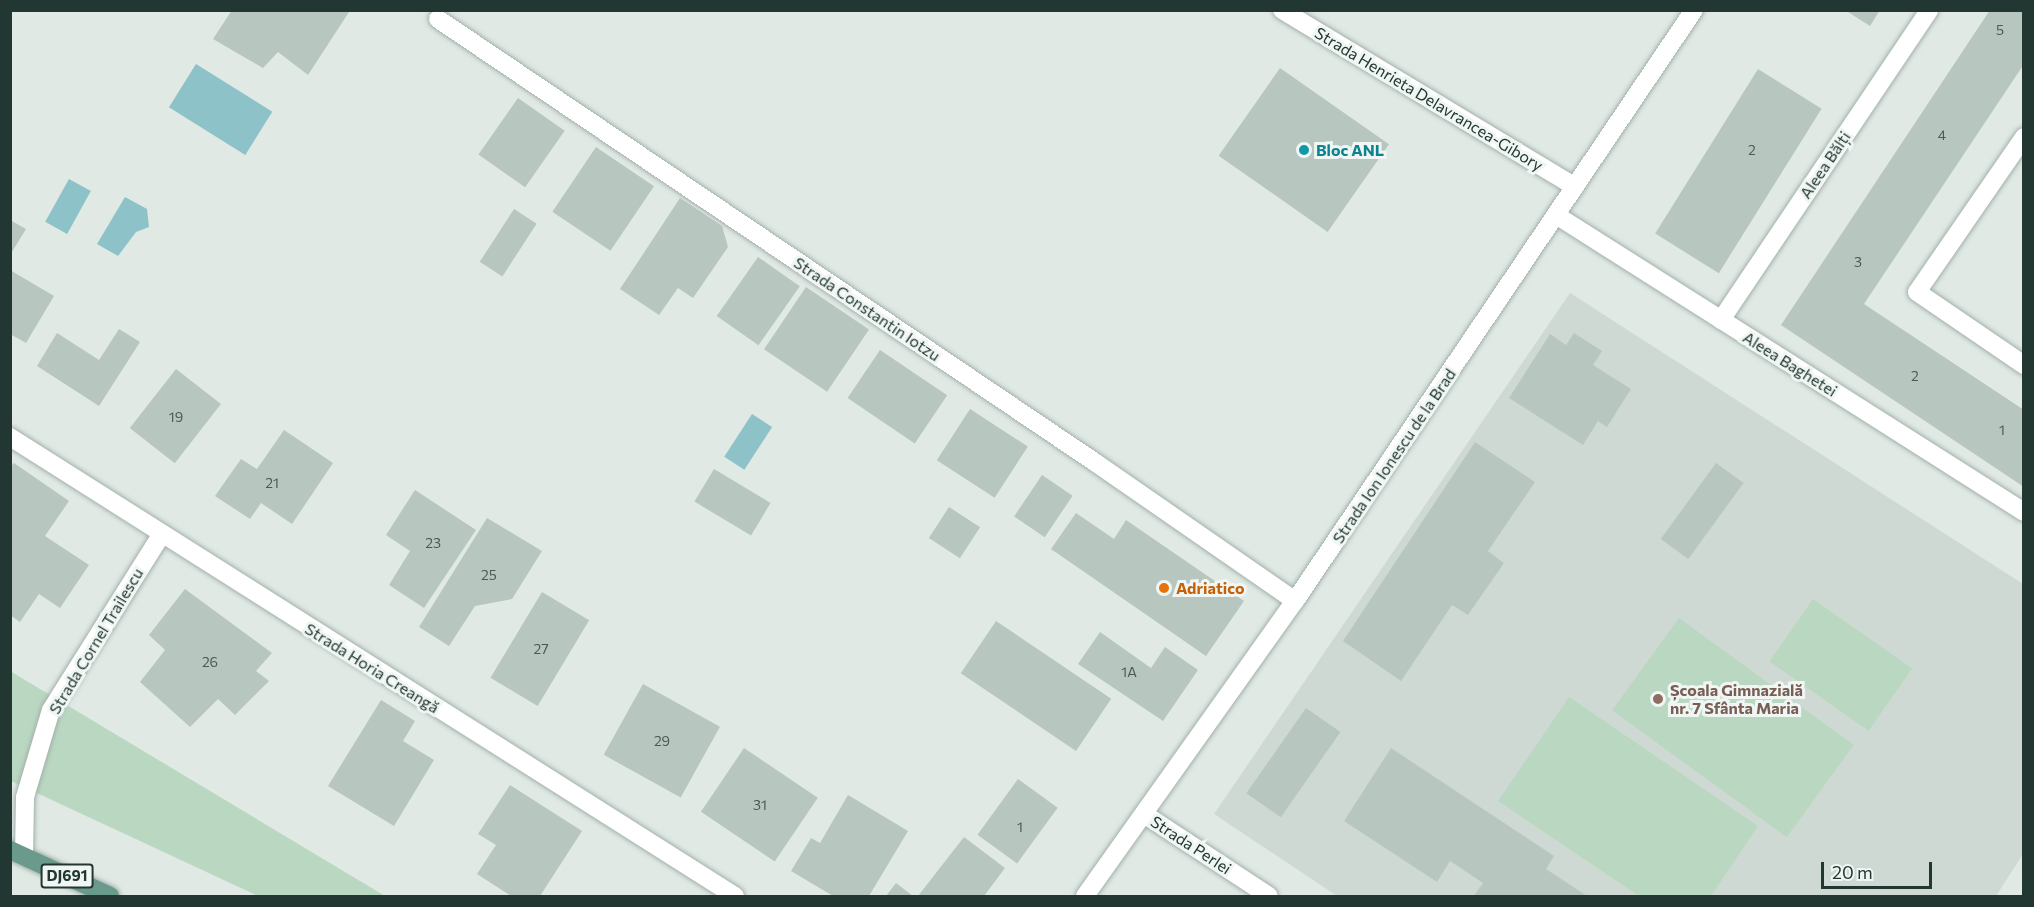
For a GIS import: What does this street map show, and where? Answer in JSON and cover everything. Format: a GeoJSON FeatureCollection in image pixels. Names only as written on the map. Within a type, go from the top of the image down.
{"type":"FeatureCollection","features":[{"type":"Feature","properties":{"kind":"main road","name":"DJ691"},"geometry":{"type":"LineString","coordinates":[[17,853],[110,897]]}},
{"type":"Feature","properties":{"kind":"street","name":"Strada Henrieta Delavrancea-Gibory"},"geometry":{"type":"LineString","coordinates":[[1282,10],[1575,187]]}},
{"type":"Feature","properties":{"kind":"street","name":"Strada Ion Ionescu de la Brad"},"geometry":{"type":"LineString","coordinates":[[1085,897],[1295,601],[1694,10]]}},
{"type":"Feature","properties":{"kind":"street","name":"Aleea Bălți"},"geometry":{"type":"LineString","coordinates":[[1721,320],[1929,10]]}},
{"type":"Feature","properties":{"kind":"street","name":"Strada Constantin Iotzu"},"geometry":{"type":"LineString","coordinates":[[438,19],[1096,463],[1295,601]]}},
{"type":"Feature","properties":{"kind":"street"},"geometry":{"type":"LineString","coordinates":[[2024,137],[1917,292],[2024,365]]}},
{"type":"Feature","properties":{"kind":"street","name":"Aleea Baghetei"},"geometry":{"type":"LineString","coordinates":[[1556,215],[2024,512]]}},
{"type":"Feature","properties":{"kind":"street","name":"Strada Horia Creangă"},"geometry":{"type":"LineString","coordinates":[[10,437],[161,535],[735,897]]}},
{"type":"Feature","properties":{"kind":"street","name":"Strada Cornel Trailescu"},"geometry":{"type":"LineString","coordinates":[[17,853],[25,797],[51,710],[161,535]]}},
{"type":"Feature","properties":{"kind":"street","name":"Strada Perlei"},"geometry":{"type":"LineString","coordinates":[[1144,814],[1269,897]]}},
{"type":"Feature","properties":{"kind":"shaded area","name":"Școala Gimnazială nr. 7 Sfânta Maria"},"geometry":{"type":"Polygon","coordinates":[[[1570,293],[2023,584],[2023,854],[1996,896],[1337,896],[1214,814],[1570,293]]]}},
{"type":"Feature","properties":{"kind":"green space"},"geometry":{"type":"Polygon","coordinates":[[[1813,599],[1912,668],[1869,731],[1769,661],[1813,599]]]}},
{"type":"Feature","properties":{"kind":"green space"},"geometry":{"type":"Polygon","coordinates":[[[1679,618],[1854,745],[1787,837],[1612,710],[1679,618]]]}},
{"type":"Feature","properties":{"kind":"green space"},"geometry":{"type":"Polygon","coordinates":[[[10,671],[385,896],[258,896],[11,781],[10,671]]]}},
{"type":"Feature","properties":{"kind":"green space"},"geometry":{"type":"Polygon","coordinates":[[[1569,697],[1758,826],[1711,896],[1639,896],[1498,801],[1569,697]]]}},
{"type":"Feature","properties":{"kind":"water"},"geometry":{"type":"Polygon","coordinates":[[[196,64],[272,112],[245,155],[169,107],[196,64]]]}},
{"type":"Feature","properties":{"kind":"water"},"geometry":{"type":"Polygon","coordinates":[[[69,179],[91,191],[67,234],[45,222],[69,179]]]}},
{"type":"Feature","properties":{"kind":"water"},"geometry":{"type":"Polygon","coordinates":[[[125,197],[147,209],[149,227],[136,232],[118,256],[97,244],[125,197]]]}},
{"type":"Feature","properties":{"kind":"water"},"geometry":{"type":"Polygon","coordinates":[[[752,414],[772,427],[744,470],[724,457],[752,414]]]}},
{"type":"Feature","properties":{"kind":"building"},"geometry":{"type":"Polygon","coordinates":[[[232,10],[347,10],[349,12],[308,75],[278,52],[263,68],[213,39],[232,10]]]}},
{"type":"Feature","properties":{"kind":"building"},"geometry":{"type":"Polygon","coordinates":[[[1845,10],[1880,10],[1870,26],[1845,10]]]}},
{"type":"Feature","properties":{"kind":"building"},"geometry":{"type":"Polygon","coordinates":[[[1990,10],[2024,10],[2024,64],[1864,304],[2024,410],[2024,487],[1781,325],[1990,10]]]}},
{"type":"Feature","properties":{"kind":"building","name":"Bloc ANL"},"geometry":{"type":"Polygon","coordinates":[[[1280,68],[1389,144],[1328,232],[1219,156],[1280,68]]]}},
{"type":"Feature","properties":{"kind":"building"},"geometry":{"type":"Polygon","coordinates":[[[1758,69],[1822,109],[1719,273],[1655,234],[1758,69]]]}},
{"type":"Feature","properties":{"kind":"building"},"geometry":{"type":"Polygon","coordinates":[[[518,98],[565,131],[525,187],[478,155],[518,98]]]}},
{"type":"Feature","properties":{"kind":"building"},"geometry":{"type":"Polygon","coordinates":[[[596,147],[654,186],[610,251],[552,212],[596,147]]]}},
{"type":"Feature","properties":{"kind":"building"},"geometry":{"type":"Polygon","coordinates":[[[680,198],[722,226],[728,247],[693,298],[678,288],[659,315],[620,289],[680,198]]]}},
{"type":"Feature","properties":{"kind":"building"},"geometry":{"type":"Polygon","coordinates":[[[514,209],[537,224],[502,277],[480,262],[514,209]]]}},
{"type":"Feature","properties":{"kind":"building"},"geometry":{"type":"Polygon","coordinates":[[[10,220],[26,229],[10,255],[10,220]]]}},
{"type":"Feature","properties":{"kind":"building"},"geometry":{"type":"Polygon","coordinates":[[[758,257],[800,286],[758,345],[717,316],[758,257]]]}},
{"type":"Feature","properties":{"kind":"building"},"geometry":{"type":"Polygon","coordinates":[[[10,270],[54,296],[26,343],[10,334],[10,270]]]}},
{"type":"Feature","properties":{"kind":"building"},"geometry":{"type":"Polygon","coordinates":[[[806,287],[869,329],[827,392],[764,349],[806,287]]]}},
{"type":"Feature","properties":{"kind":"building"},"geometry":{"type":"Polygon","coordinates":[[[119,329],[140,342],[99,406],[37,366],[57,333],[99,360],[119,329]]]}},
{"type":"Feature","properties":{"kind":"building"},"geometry":{"type":"Polygon","coordinates":[[[1574,333],[1602,351],[1593,365],[1631,389],[1607,427],[1598,421],[1583,445],[1509,398],[1550,334],[1566,345],[1574,333]]]}},
{"type":"Feature","properties":{"kind":"building"},"geometry":{"type":"Polygon","coordinates":[[[880,350],[947,395],[915,443],[848,398],[880,350]]]}},
{"type":"Feature","properties":{"kind":"building"},"geometry":{"type":"Polygon","coordinates":[[[176,369],[221,404],[175,463],[130,428],[176,369]]]}},
{"type":"Feature","properties":{"kind":"building"},"geometry":{"type":"Polygon","coordinates":[[[970,409],[1028,447],[995,498],[937,460],[970,409]]]}},
{"type":"Feature","properties":{"kind":"building"},"geometry":{"type":"Polygon","coordinates":[[[284,430],[333,463],[292,524],[261,503],[250,519],[215,496],[241,459],[257,469],[284,430]]]}},
{"type":"Feature","properties":{"kind":"building"},"geometry":{"type":"Polygon","coordinates":[[[1475,442],[1535,482],[1488,551],[1504,563],[1468,615],[1452,605],[1401,681],[1343,641],[1475,442]]]}},
{"type":"Feature","properties":{"kind":"building"},"geometry":{"type":"Polygon","coordinates":[[[14,463],[69,501],[45,536],[89,565],[60,608],[39,594],[20,622],[10,615],[10,467],[14,463]]]}},
{"type":"Feature","properties":{"kind":"building"},"geometry":{"type":"Polygon","coordinates":[[[1716,463],[1744,483],[1688,559],[1661,539],[1716,463]]]}},
{"type":"Feature","properties":{"kind":"building"},"geometry":{"type":"Polygon","coordinates":[[[714,469],[771,503],[751,536],[694,502],[714,469]]]}},
{"type":"Feature","properties":{"kind":"building"},"geometry":{"type":"Polygon","coordinates":[[[1042,475],[1073,496],[1045,537],[1014,516],[1042,475]]]}},
{"type":"Feature","properties":{"kind":"building"},"geometry":{"type":"Polygon","coordinates":[[[415,490],[476,530],[424,608],[389,585],[410,551],[386,535],[415,490]]]}},
{"type":"Feature","properties":{"kind":"building"},"geometry":{"type":"Polygon","coordinates":[[[949,507],[980,527],[960,558],[929,538],[949,507]]]}},
{"type":"Feature","properties":{"kind":"building"},"geometry":{"type":"Polygon","coordinates":[[[1076,513],[1114,539],[1126,520],[1244,601],[1206,656],[1051,549],[1076,513]]]}},
{"type":"Feature","properties":{"kind":"building"},"geometry":{"type":"Polygon","coordinates":[[[487,518],[542,551],[512,599],[475,606],[449,646],[419,627],[487,518]]]}},
{"type":"Feature","properties":{"kind":"building"},"geometry":{"type":"Polygon","coordinates":[[[185,589],[272,653],[256,671],[269,681],[235,715],[218,699],[190,727],[140,682],[165,650],[149,635],[185,589]]]}},
{"type":"Feature","properties":{"kind":"building"},"geometry":{"type":"Polygon","coordinates":[[[542,592],[589,620],[538,706],[490,678],[542,592]]]}},
{"type":"Feature","properties":{"kind":"building"},"geometry":{"type":"Polygon","coordinates":[[[996,621],[1111,699],[1076,751],[961,673],[996,621]]]}},
{"type":"Feature","properties":{"kind":"building"},"geometry":{"type":"Polygon","coordinates":[[[1100,632],[1151,668],[1165,647],[1198,670],[1163,721],[1078,664],[1100,632]]]}},
{"type":"Feature","properties":{"kind":"building"},"geometry":{"type":"Polygon","coordinates":[[[643,684],[720,727],[681,798],[604,755],[643,684]]]}},
{"type":"Feature","properties":{"kind":"building"},"geometry":{"type":"Polygon","coordinates":[[[381,700],[415,721],[403,741],[434,760],[394,826],[328,786],[381,700]]]}},
{"type":"Feature","properties":{"kind":"building"},"geometry":{"type":"Polygon","coordinates":[[[1306,708],[1340,732],[1281,817],[1246,793],[1306,708]]]}},
{"type":"Feature","properties":{"kind":"building"},"geometry":{"type":"Polygon","coordinates":[[[744,748],[818,798],[775,862],[701,812],[744,748]]]}},
{"type":"Feature","properties":{"kind":"building"},"geometry":{"type":"Polygon","coordinates":[[[1391,748],[1554,856],[1546,869],[1587,896],[1474,896],[1483,883],[1450,861],[1437,882],[1344,821],[1391,748]]]}},
{"type":"Feature","properties":{"kind":"building"},"geometry":{"type":"Polygon","coordinates":[[[1018,779],[1058,808],[1017,864],[977,835],[1018,779]]]}},
{"type":"Feature","properties":{"kind":"building"},"geometry":{"type":"Polygon","coordinates":[[[510,785],[582,831],[540,896],[511,896],[477,874],[496,845],[478,834],[510,785]]]}},
{"type":"Feature","properties":{"kind":"building"},"geometry":{"type":"Polygon","coordinates":[[[848,795],[908,831],[869,896],[833,896],[791,871],[811,838],[820,843],[848,795]]]}},
{"type":"Feature","properties":{"kind":"building"},"geometry":{"type":"Polygon","coordinates":[[[964,837],[1005,868],[984,896],[918,896],[964,837]]]}},
{"type":"Feature","properties":{"kind":"building"},"geometry":{"type":"Polygon","coordinates":[[[896,883],[913,896],[886,896],[896,883]]]}},
{"type":"Feature","properties":{"kind":"place","name":"Bloc ANL"},"geometry":{"type":"Point","coordinates":[1304,150]}},
{"type":"Feature","properties":{"kind":"place","name":"Adriatico"},"geometry":{"type":"Point","coordinates":[1164,588]}},
{"type":"Feature","properties":{"kind":"place","name":"Școala Gimnazială nr. 7 Sfânta Maria"},"geometry":{"type":"Point","coordinates":[1658,699]}}]}
